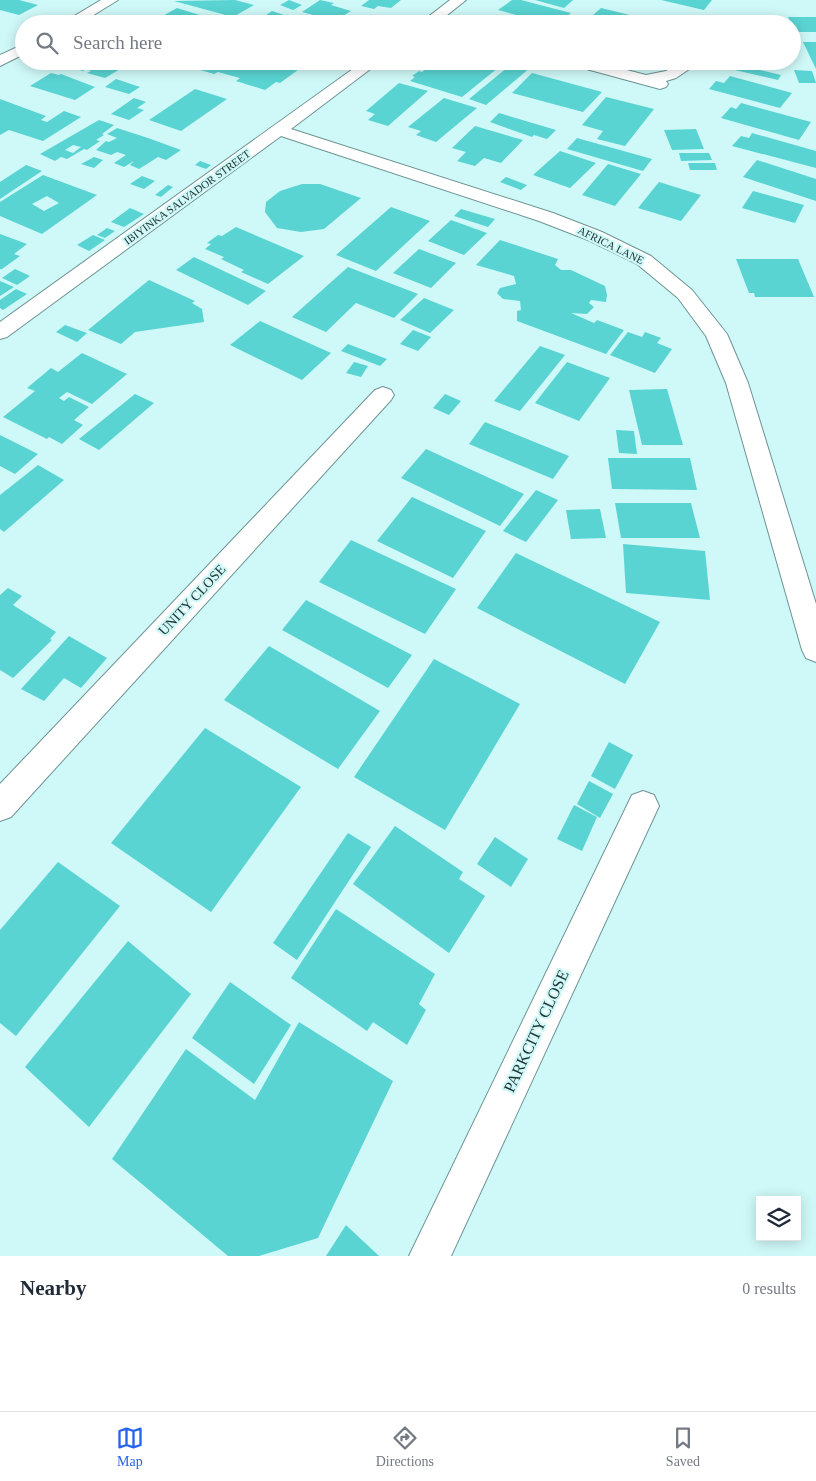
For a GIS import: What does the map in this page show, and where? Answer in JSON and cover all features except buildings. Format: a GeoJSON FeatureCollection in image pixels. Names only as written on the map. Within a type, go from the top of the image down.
{"type":"FeatureCollection","features":[{"type":"Feature","properties":{"kind":"street"},"geometry":{"type":"LineString","coordinates":[[84,15],[110,0]]}},
{"type":"Feature","properties":{"kind":"street"},"geometry":{"type":"LineString","coordinates":[[439,15],[459,0]]}},
{"type":"Feature","properties":{"kind":"street"},"geometry":{"type":"LineString","coordinates":[[0,61],[15,53]]}},
{"type":"Feature","properties":{"kind":"street","name":"IBIYINKA SALVADOR STREET"},"geometry":{"type":"LineString","coordinates":[[0,332],[361,70]]}},
{"type":"Feature","properties":{"kind":"street"},"geometry":{"type":"LineString","coordinates":[[607,70],[653,82],[680,70]]}},
{"type":"Feature","properties":{"kind":"street","name":"AFRICA LANE"},"geometry":{"type":"LineString","coordinates":[[278,130],[546,217],[595,236],[644,260],[685,294],[716,334],[737,383],[816,650]]}},
{"type":"Feature","properties":{"kind":"street","name":"UNITY CLOSE"},"geometry":{"type":"LineString","coordinates":[[0,806],[383,394]]}},
{"type":"Feature","properties":{"kind":"street","name":"PARKCITY CLOSE"},"geometry":{"type":"LineString","coordinates":[[430,1256],[643,806]]}}]}
